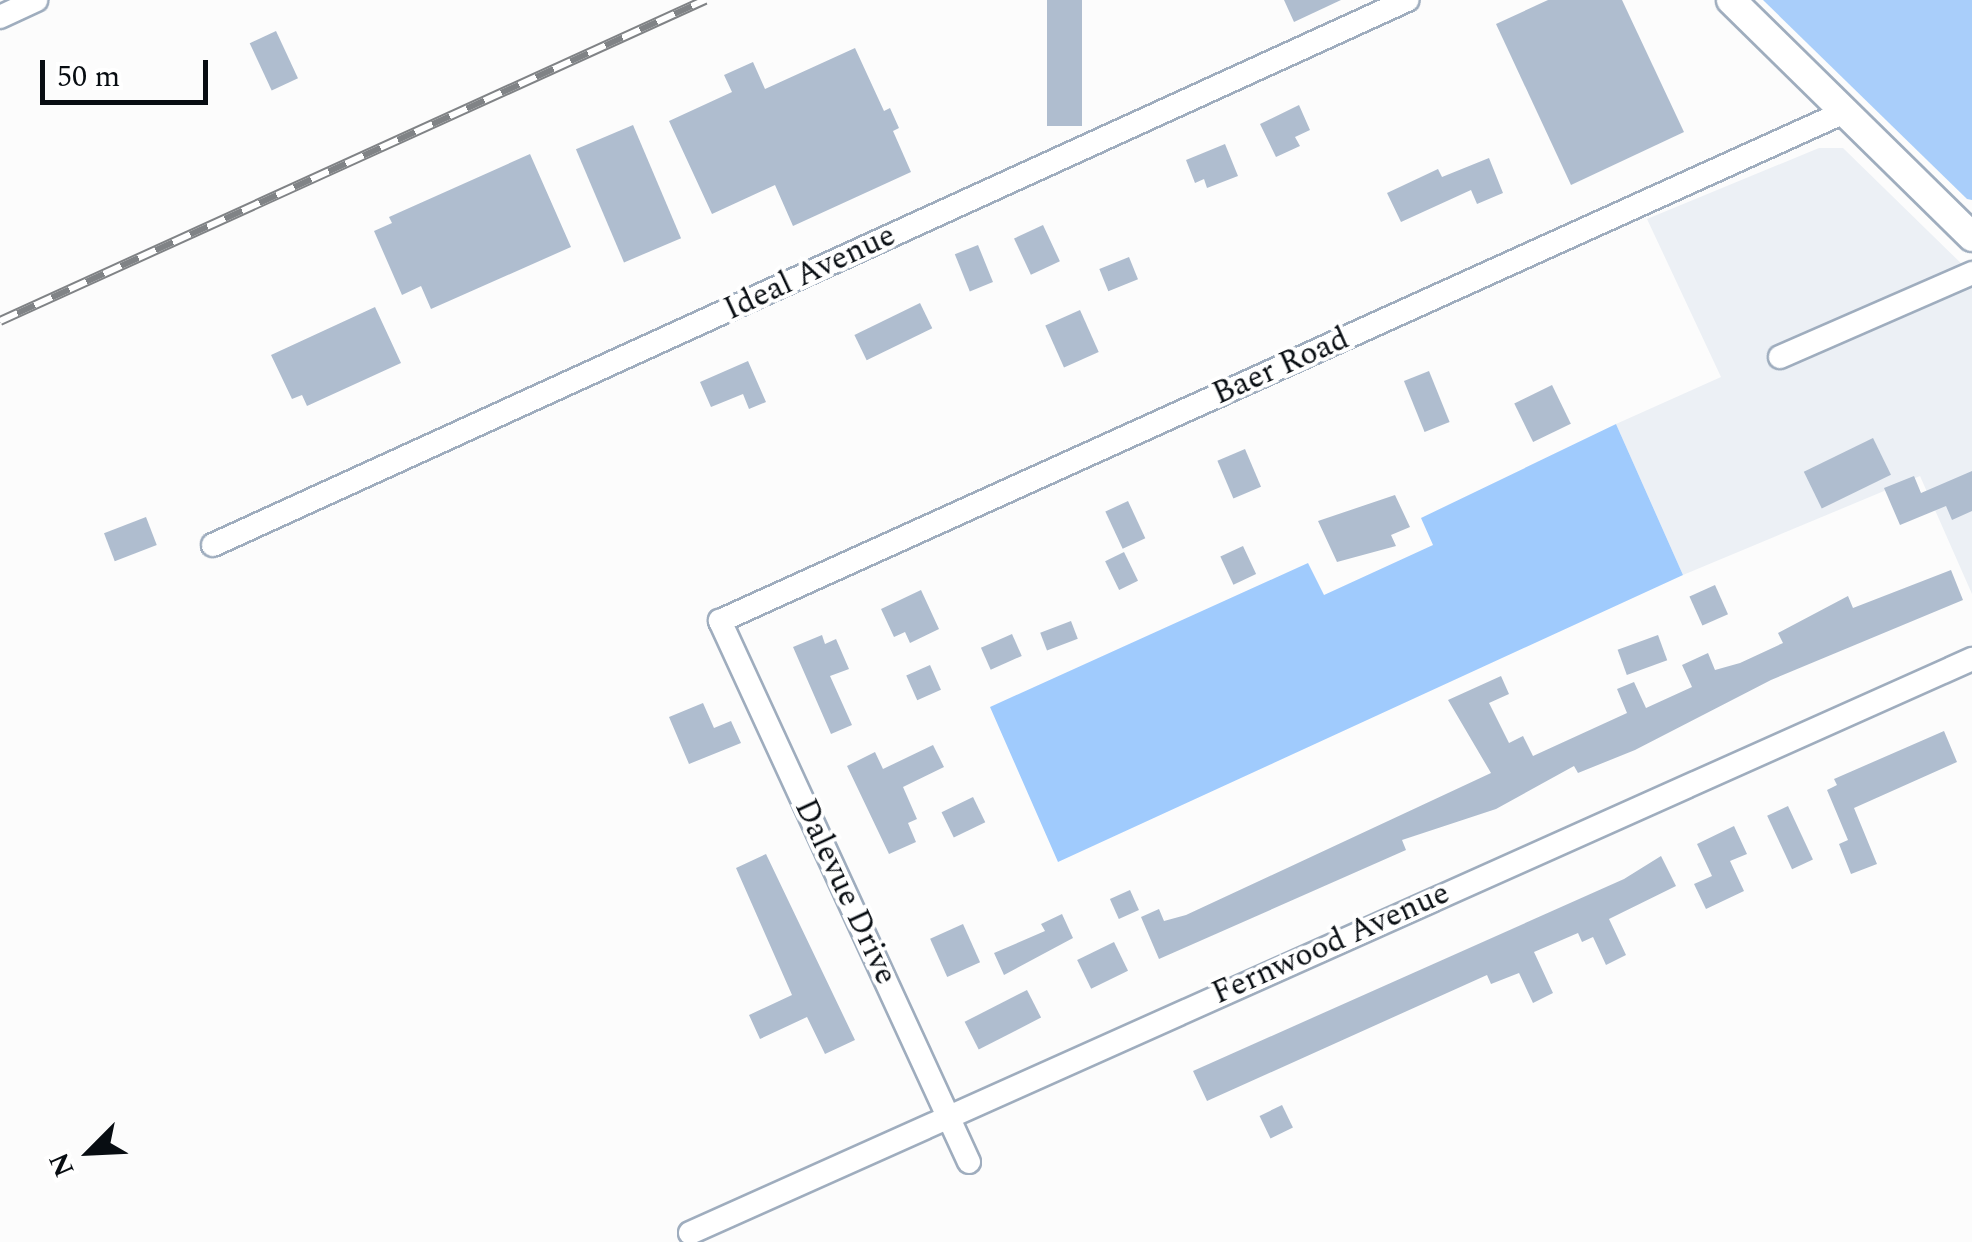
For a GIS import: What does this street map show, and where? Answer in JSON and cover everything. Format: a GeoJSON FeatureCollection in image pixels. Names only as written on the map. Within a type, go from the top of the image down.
{"type":"FeatureCollection","features":[{"type":"Feature","properties":{"kind":"main road"},"geometry":{"type":"LineString","coordinates":[[1731,0],[1842,114],[1971,234]]}},
{"type":"Feature","properties":{"kind":"street"},"geometry":{"type":"LineString","coordinates":[[0,17],[36,0]]}},
{"type":"Feature","properties":{"kind":"street","name":"Ideal Avenue"},"geometry":{"type":"LineString","coordinates":[[213,546],[1408,0]]}},
{"type":"Feature","properties":{"kind":"street","name":"Baer Road"},"geometry":{"type":"LineString","coordinates":[[720,621],[1842,114]]}},
{"type":"Feature","properties":{"kind":"street"},"geometry":{"type":"LineString","coordinates":[[1780,357],[1972,274]]}},
{"type":"Feature","properties":{"kind":"street","name":"Dalevue Drive"},"geometry":{"type":"LineString","coordinates":[[720,621],[969,1162]]}},
{"type":"Feature","properties":{"kind":"street","name":"Fernwood Avenue"},"geometry":{"type":"LineString","coordinates":[[690,1232],[1972,658]]}},
{"type":"Feature","properties":{"kind":"shaded area"},"geometry":{"type":"Polygon","coordinates":[[[1763,0],[1972,0],[1972,200],[1967,199],[1763,0]]]}},
{"type":"Feature","properties":{"kind":"shaded area"},"geometry":{"type":"Polygon","coordinates":[[[1819,148],[1843,148],[1972,274],[1972,594],[1920,476],[1683,575],[1616,424],[1721,377],[1647,219],[1819,148]]]}},
{"type":"Feature","properties":{"kind":"shaded area"},"geometry":{"type":"Polygon","coordinates":[[[1616,424],[1683,575],[1058,862],[990,707],[1308,563],[1324,595],[1433,545],[1421,518],[1616,424]]]}},
{"type":"Feature","properties":{"kind":"building"},"geometry":{"type":"Polygon","coordinates":[[[1047,0],[1082,0],[1082,126],[1047,126],[1047,0]]]}},
{"type":"Feature","properties":{"kind":"building"},"geometry":{"type":"Polygon","coordinates":[[[1284,0],[1341,0],[1294,22],[1284,0]]]}},
{"type":"Feature","properties":{"kind":"building"},"geometry":{"type":"Polygon","coordinates":[[[1548,0],[1622,0],[1684,132],[1571,185],[1496,24],[1548,0]]]}},
{"type":"Feature","properties":{"kind":"building"},"geometry":{"type":"Polygon","coordinates":[[[276,31],[298,78],[272,90],[250,43],[276,31]]]}},
{"type":"Feature","properties":{"kind":"building"},"geometry":{"type":"Polygon","coordinates":[[[855,48],[884,111],[890,108],[899,128],[893,131],[911,172],[793,226],[775,185],[712,214],[669,121],[732,92],[724,75],[753,62],[765,89],[855,48]]]}},
{"type":"Feature","properties":{"kind":"building"},"geometry":{"type":"Polygon","coordinates":[[[1299,105],[1310,130],[1295,137],[1300,146],[1276,157],[1260,124],[1299,105]]]}},
{"type":"Feature","properties":{"kind":"building"},"geometry":{"type":"Polygon","coordinates":[[[633,125],[681,238],[624,262],[576,149],[633,125]]]}},
{"type":"Feature","properties":{"kind":"building"},"geometry":{"type":"Polygon","coordinates":[[[1225,144],[1238,176],[1207,188],[1204,179],[1195,183],[1186,160],[1225,144]]]}},
{"type":"Feature","properties":{"kind":"building"},"geometry":{"type":"Polygon","coordinates":[[[530,154],[571,247],[431,309],[421,286],[402,295],[374,231],[392,223],[389,217],[530,154]]]}},
{"type":"Feature","properties":{"kind":"building"},"geometry":{"type":"Polygon","coordinates":[[[1489,158],[1503,193],[1477,204],[1471,190],[1401,222],[1387,193],[1438,169],[1442,177],[1489,158]]]}},
{"type":"Feature","properties":{"kind":"building"},"geometry":{"type":"Polygon","coordinates":[[[1043,225],[1060,261],[1031,275],[1014,239],[1043,225]]]}},
{"type":"Feature","properties":{"kind":"building"},"geometry":{"type":"Polygon","coordinates":[[[978,245],[993,282],[970,291],[955,254],[978,245]]]}},
{"type":"Feature","properties":{"kind":"building"},"geometry":{"type":"Polygon","coordinates":[[[1129,257],[1138,279],[1108,291],[1099,269],[1129,257]]]}},
{"type":"Feature","properties":{"kind":"building"},"geometry":{"type":"Polygon","coordinates":[[[920,303],[932,328],[867,360],[854,335],[920,303]]]}},
{"type":"Feature","properties":{"kind":"building"},"geometry":{"type":"Polygon","coordinates":[[[375,307],[401,363],[307,406],[302,395],[292,399],[271,355],[375,307]]]}},
{"type":"Feature","properties":{"kind":"building"},"geometry":{"type":"Polygon","coordinates":[[[1080,310],[1099,352],[1064,367],[1045,325],[1080,310]]]}},
{"type":"Feature","properties":{"kind":"building"},"geometry":{"type":"Polygon","coordinates":[[[748,361],[766,402],[749,409],[743,394],[711,407],[700,382],[748,361]]]}},
{"type":"Feature","properties":{"kind":"building"},"geometry":{"type":"Polygon","coordinates":[[[1429,371],[1450,422],[1425,432],[1404,381],[1429,371]]]}},
{"type":"Feature","properties":{"kind":"building"},"geometry":{"type":"Polygon","coordinates":[[[1552,385],[1571,424],[1533,442],[1514,403],[1552,385]]]}},
{"type":"Feature","properties":{"kind":"building"},"geometry":{"type":"Polygon","coordinates":[[[1873,438],[1891,475],[1822,509],[1804,472],[1873,438]]]}},
{"type":"Feature","properties":{"kind":"building"},"geometry":{"type":"Polygon","coordinates":[[[1245,449],[1261,487],[1233,498],[1217,461],[1245,449]]]}},
{"type":"Feature","properties":{"kind":"building"},"geometry":{"type":"Polygon","coordinates":[[[1972,471],[1972,511],[1952,520],[1946,506],[1900,525],[1884,488],[1914,476],[1921,493],[1972,471]]]}},
{"type":"Feature","properties":{"kind":"building"},"geometry":{"type":"Polygon","coordinates":[[[1395,495],[1410,527],[1391,535],[1396,546],[1337,562],[1318,521],[1395,495]]]}},
{"type":"Feature","properties":{"kind":"building"},"geometry":{"type":"Polygon","coordinates":[[[1128,501],[1145,538],[1123,549],[1105,512],[1128,501]]]}},
{"type":"Feature","properties":{"kind":"building"},"geometry":{"type":"Polygon","coordinates":[[[146,517],[157,545],[115,561],[104,533],[146,517]]]}},
{"type":"Feature","properties":{"kind":"building"},"geometry":{"type":"Polygon","coordinates":[[[1243,546],[1256,574],[1233,585],[1220,557],[1243,546]]]}},
{"type":"Feature","properties":{"kind":"building"},"geometry":{"type":"Polygon","coordinates":[[[1124,552],[1138,581],[1119,590],[1105,561],[1124,552]]]}},
{"type":"Feature","properties":{"kind":"building"},"geometry":{"type":"Polygon","coordinates":[[[1951,570],[1963,600],[1771,680],[1635,750],[1578,773],[1574,766],[1496,809],[1402,840],[1406,850],[1159,959],[1141,917],[1159,909],[1164,921],[1186,915],[1491,773],[1448,700],[1501,676],[1509,694],[1489,703],[1509,743],[1523,736],[1533,756],[1627,713],[1617,689],[1634,682],[1646,708],[1692,687],[1682,665],[1708,653],[1715,670],[1740,663],[1783,643],[1778,633],[1848,596],[1853,608],[1951,570]]]}},
{"type":"Feature","properties":{"kind":"building"},"geometry":{"type":"Polygon","coordinates":[[[1715,585],[1728,614],[1702,626],[1689,596],[1715,585]]]}},
{"type":"Feature","properties":{"kind":"building"},"geometry":{"type":"Polygon","coordinates":[[[921,590],[939,629],[910,643],[905,632],[894,637],[881,609],[921,590]]]}},
{"type":"Feature","properties":{"kind":"building"},"geometry":{"type":"Polygon","coordinates":[[[1071,621],[1078,639],[1047,651],[1040,633],[1071,621]]]}},
{"type":"Feature","properties":{"kind":"building"},"geometry":{"type":"Polygon","coordinates":[[[1012,634],[1022,656],[991,670],[981,648],[1012,634]]]}},
{"type":"Feature","properties":{"kind":"building"},"geometry":{"type":"Polygon","coordinates":[[[822,635],[825,644],[836,639],[849,669],[830,676],[852,725],[831,734],[793,647],[822,635]]]}},
{"type":"Feature","properties":{"kind":"building"},"geometry":{"type":"Polygon","coordinates":[[[1658,635],[1667,660],[1627,675],[1618,650],[1658,635]]]}},
{"type":"Feature","properties":{"kind":"building"},"geometry":{"type":"Polygon","coordinates":[[[930,665],[941,690],[917,700],[906,676],[930,665]]]}},
{"type":"Feature","properties":{"kind":"building"},"geometry":{"type":"Polygon","coordinates":[[[703,703],[714,728],[731,721],[741,743],[689,764],[669,717],[703,703]]]}},
{"type":"Feature","properties":{"kind":"building"},"geometry":{"type":"Polygon","coordinates":[[[1944,731],[1957,762],[1854,808],[1877,864],[1851,874],[1839,844],[1848,840],[1827,790],[1837,785],[1834,779],[1944,731]]]}},
{"type":"Feature","properties":{"kind":"building"},"geometry":{"type":"Polygon","coordinates":[[[933,745],[944,767],[903,787],[917,819],[908,823],[916,842],[889,854],[847,766],[875,752],[883,769],[933,745]]]}},
{"type":"Feature","properties":{"kind":"building"},"geometry":{"type":"Polygon","coordinates":[[[973,797],[985,822],[954,838],[942,812],[973,797]]]}},
{"type":"Feature","properties":{"kind":"building"},"geometry":{"type":"Polygon","coordinates":[[[1788,806],[1813,859],[1792,869],[1767,816],[1788,806]]]}},
{"type":"Feature","properties":{"kind":"building"},"geometry":{"type":"Polygon","coordinates":[[[1734,826],[1747,854],[1730,861],[1744,891],[1706,909],[1694,884],[1712,876],[1697,844],[1734,826]]]}},
{"type":"Feature","properties":{"kind":"building"},"geometry":{"type":"Polygon","coordinates":[[[766,854],[855,1040],[825,1054],[807,1017],[760,1039],[749,1015],[792,995],[736,868],[766,854]]]}},
{"type":"Feature","properties":{"kind":"building"},"geometry":{"type":"Polygon","coordinates":[[[1661,856],[1676,886],[1609,919],[1626,955],[1606,965],[1593,937],[1582,942],[1578,933],[1534,952],[1553,993],[1533,1003],[1519,973],[1491,984],[1487,975],[1207,1101],[1193,1071],[1624,879],[1661,856]]]}},
{"type":"Feature","properties":{"kind":"building"},"geometry":{"type":"Polygon","coordinates":[[[1130,890],[1139,910],[1119,919],[1110,899],[1130,890]]]}},
{"type":"Feature","properties":{"kind":"building"},"geometry":{"type":"Polygon","coordinates":[[[1062,914],[1073,938],[1004,975],[994,953],[1045,931],[1041,924],[1062,914]]]}},
{"type":"Feature","properties":{"kind":"building"},"geometry":{"type":"Polygon","coordinates":[[[963,924],[980,962],[947,977],[930,939],[963,924]]]}},
{"type":"Feature","properties":{"kind":"building"},"geometry":{"type":"Polygon","coordinates":[[[1114,942],[1128,971],[1091,989],[1077,960],[1114,942]]]}},
{"type":"Feature","properties":{"kind":"building"},"geometry":{"type":"Polygon","coordinates":[[[1027,990],[1041,1018],[979,1049],[965,1022],[1027,990]]]}},
{"type":"Feature","properties":{"kind":"building"},"geometry":{"type":"Polygon","coordinates":[[[1282,1105],[1293,1127],[1270,1138],[1260,1116],[1282,1105]]]}},
{"type":"Feature","properties":{"kind":"railway"},"geometry":{"type":"LineString","coordinates":[[0,321],[705,0]]}}]}
